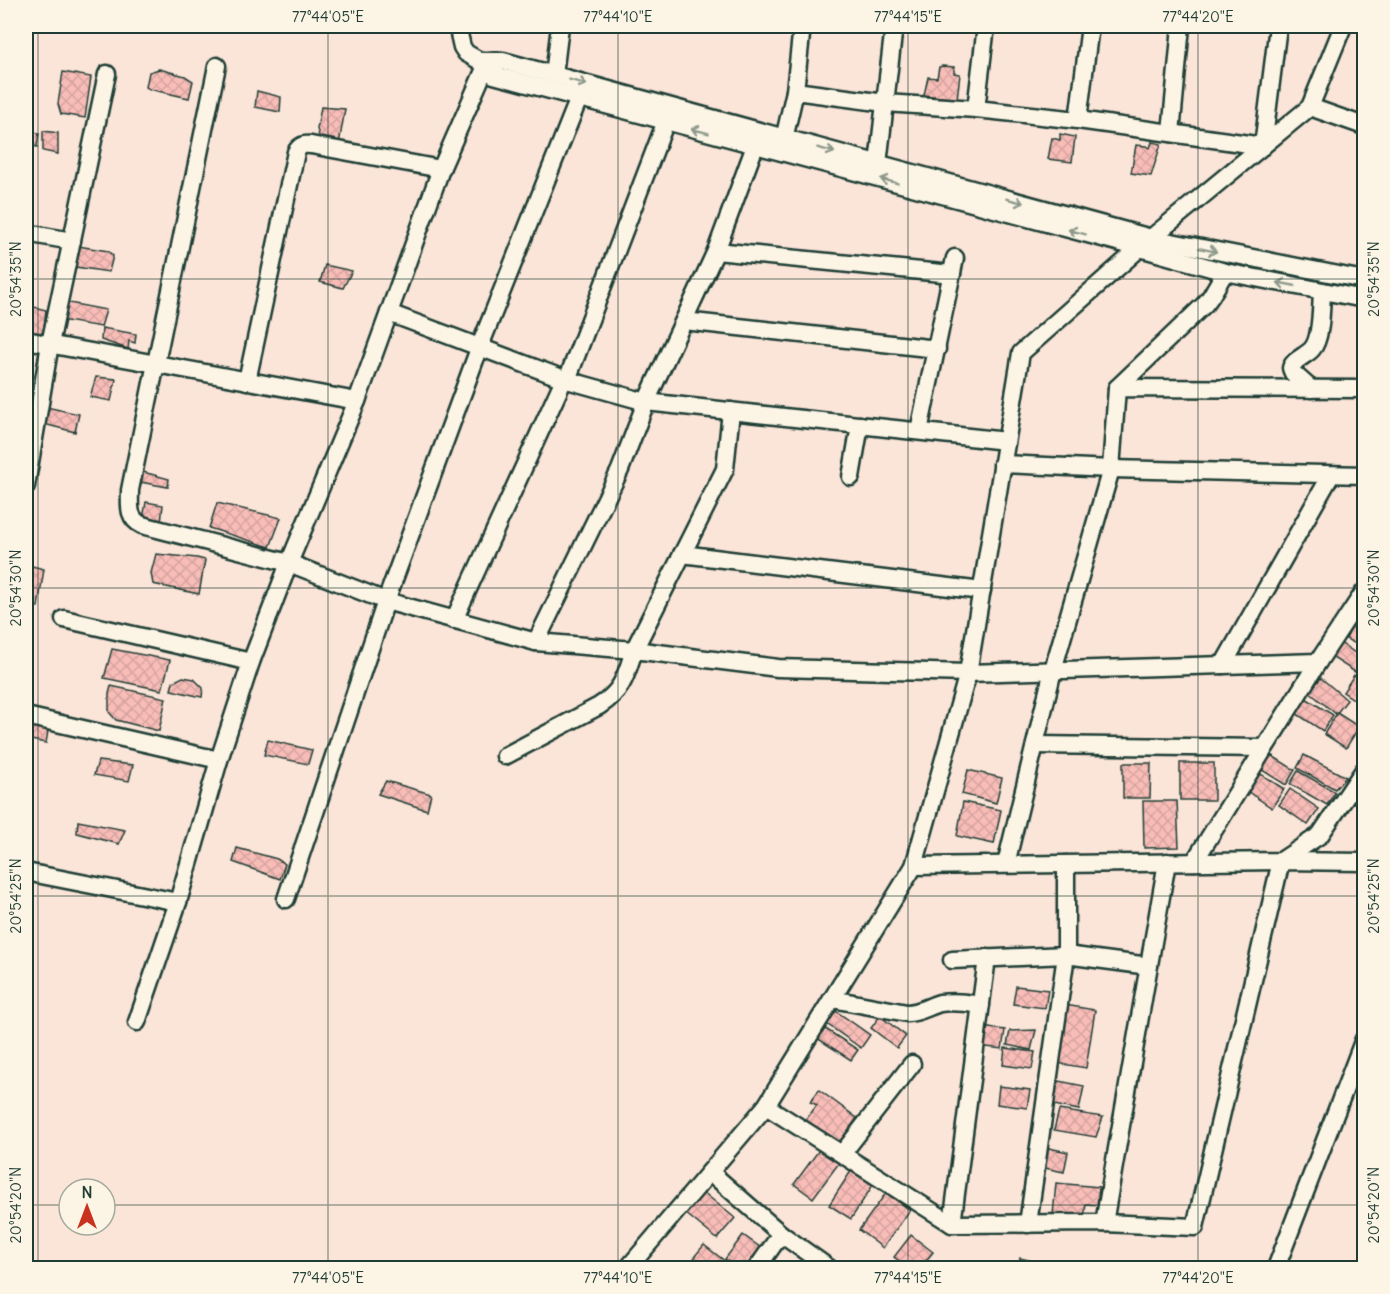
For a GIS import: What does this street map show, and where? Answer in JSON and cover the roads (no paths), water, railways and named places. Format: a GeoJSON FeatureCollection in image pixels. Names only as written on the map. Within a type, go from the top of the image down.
{"type":"FeatureCollection","features":[{"type":"Feature","properties":{"kind":"street"},"geometry":{"type":"LineString","coordinates":[[459,26],[462,47],[481,73],[494,75],[576,105],[666,121],[755,146],[1145,243],[1365,280]]}},
{"type":"Feature","properties":{"kind":"street"},"geometry":{"type":"LineString","coordinates":[[554,75],[560,26]]}},
{"type":"Feature","properties":{"kind":"street"},"geometry":{"type":"LineString","coordinates":[[784,138],[795,91],[802,26]]}},
{"type":"Feature","properties":{"kind":"street"},"geometry":{"type":"LineString","coordinates":[[878,164],[894,26]]}},
{"type":"Feature","properties":{"kind":"street"},"geometry":{"type":"LineString","coordinates":[[976,109],[986,26]]}},
{"type":"Feature","properties":{"kind":"street"},"geometry":{"type":"LineString","coordinates":[[1078,120],[1090,26]]}},
{"type":"Feature","properties":{"kind":"street"},"geometry":{"type":"LineString","coordinates":[[1171,133],[1181,26]]}},
{"type":"Feature","properties":{"kind":"street"},"geometry":{"type":"LineString","coordinates":[[1263,146],[1278,26]]}},
{"type":"Feature","properties":{"kind":"street"},"geometry":{"type":"LineString","coordinates":[[628,1269],[766,1106],[914,866],[968,673],[1021,353],[1145,243],[1310,107],[1344,26]]}},
{"type":"Feature","properties":{"kind":"street"},"geometry":{"type":"LineString","coordinates":[[137,1022],[178,902],[219,760],[251,662],[289,563],[357,401],[441,169],[481,73],[503,61],[878,164],[1145,243],[1225,272],[1365,298]]}},
{"type":"Feature","properties":{"kind":"street"},"geometry":{"type":"LineString","coordinates":[[217,66],[130,490],[131,518],[136,522],[289,563],[386,601],[536,642],[634,650],[778,668],[968,673],[1318,662]]}},
{"type":"Feature","properties":{"kind":"street"},"geometry":{"type":"LineString","coordinates":[[26,486],[50,344],[107,74]]}},
{"type":"Feature","properties":{"kind":"street"},"geometry":{"type":"LineString","coordinates":[[795,91],[885,103],[976,109],[1078,120],[1263,146]]}},
{"type":"Feature","properties":{"kind":"street"},"geometry":{"type":"LineString","coordinates":[[286,899],[386,601],[480,346],[576,105]]}},
{"type":"Feature","properties":{"kind":"street"},"geometry":{"type":"LineString","coordinates":[[1310,107],[1365,126]]}},
{"type":"Feature","properties":{"kind":"street"},"geometry":{"type":"LineString","coordinates":[[454,620],[566,379],[666,121]]}},
{"type":"Feature","properties":{"kind":"street"},"geometry":{"type":"LineString","coordinates":[[247,381],[296,152],[299,148],[305,144],[441,169]]}},
{"type":"Feature","properties":{"kind":"street"},"geometry":{"type":"LineString","coordinates":[[536,642],[620,470],[646,402],[716,251],[755,146]]}},
{"type":"Feature","properties":{"kind":"street"},"geometry":{"type":"LineString","coordinates":[[26,233],[72,241]]}},
{"type":"Feature","properties":{"kind":"street"},"geometry":{"type":"LineString","coordinates":[[716,251],[954,266],[919,431]]}},
{"type":"Feature","properties":{"kind":"street"},"geometry":{"type":"LineString","coordinates":[[1006,864],[1053,670],[1111,469],[1117,388],[1205,304],[1225,272]]}},
{"type":"Feature","properties":{"kind":"street"},"geometry":{"type":"LineString","coordinates":[[1311,389],[1293,373],[1291,368],[1295,362],[1310,352],[1317,342],[1322,291]]}},
{"type":"Feature","properties":{"kind":"street"},"geometry":{"type":"LineString","coordinates":[[389,313],[566,379],[646,402],[1006,441]]}},
{"type":"Feature","properties":{"kind":"street"},"geometry":{"type":"LineString","coordinates":[[684,321],[937,349]]}},
{"type":"Feature","properties":{"kind":"street"},"geometry":{"type":"LineString","coordinates":[[26,340],[357,401]]}},
{"type":"Feature","properties":{"kind":"street"},"geometry":{"type":"LineString","coordinates":[[1117,388],[1365,389]]}},
{"type":"Feature","properties":{"kind":"street"},"geometry":{"type":"LineString","coordinates":[[505,756],[609,700],[618,691],[625,680],[634,650],[725,469],[731,411]]}},
{"type":"Feature","properties":{"kind":"street"},"geometry":{"type":"LineString","coordinates":[[850,477],[860,424]]}},
{"type":"Feature","properties":{"kind":"street"},"geometry":{"type":"LineString","coordinates":[[1002,464],[1365,475]]}},
{"type":"Feature","properties":{"kind":"street"},"geometry":{"type":"LineString","coordinates":[[1223,665],[1331,475]]}},
{"type":"Feature","properties":{"kind":"street"},"geometry":{"type":"LineString","coordinates":[[682,554],[982,591]]}},
{"type":"Feature","properties":{"kind":"street"},"geometry":{"type":"LineString","coordinates":[[1194,862],[1318,662],[1365,592]]}},
{"type":"Feature","properties":{"kind":"street"},"geometry":{"type":"LineString","coordinates":[[64,619],[251,662]]}},
{"type":"Feature","properties":{"kind":"street"},"geometry":{"type":"LineString","coordinates":[[26,716],[219,760]]}},
{"type":"Feature","properties":{"kind":"street"},"geometry":{"type":"LineString","coordinates":[[1035,745],[1264,748]]}},
{"type":"Feature","properties":{"kind":"street"},"geometry":{"type":"LineString","coordinates":[[766,1106],[952,1224],[1104,1223],[1195,1227],[1281,861],[1320,835],[1365,770]]}},
{"type":"Feature","properties":{"kind":"street"},"geometry":{"type":"LineString","coordinates":[[914,866],[1365,861]]}},
{"type":"Feature","properties":{"kind":"street"},"geometry":{"type":"LineString","coordinates":[[1104,1223],[1167,862]]}},
{"type":"Feature","properties":{"kind":"street"},"geometry":{"type":"LineString","coordinates":[[1028,1224],[1066,955],[1066,864]]}},
{"type":"Feature","properties":{"kind":"street"},"geometry":{"type":"LineString","coordinates":[[26,873],[178,902]]}},
{"type":"Feature","properties":{"kind":"street"},"geometry":{"type":"LineString","coordinates":[[952,960],[1066,955],[1149,966]]}},
{"type":"Feature","properties":{"kind":"street"},"geometry":{"type":"LineString","coordinates":[[952,1224],[987,958]]}},
{"type":"Feature","properties":{"kind":"street"},"geometry":{"type":"LineString","coordinates":[[832,999],[907,1013],[948,1002],[981,1005]]}},
{"type":"Feature","properties":{"kind":"street"},"geometry":{"type":"LineString","coordinates":[[1276,1269],[1365,1039]]}},
{"type":"Feature","properties":{"kind":"street"},"geometry":{"type":"LineString","coordinates":[[842,1154],[912,1064]]}},
{"type":"Feature","properties":{"kind":"street"},"geometry":{"type":"LineString","coordinates":[[710,1172],[781,1234],[829,1269]]}},
{"type":"Feature","properties":{"kind":"street"},"geometry":{"type":"LineString","coordinates":[[757,1269],[781,1234]]}}]}
